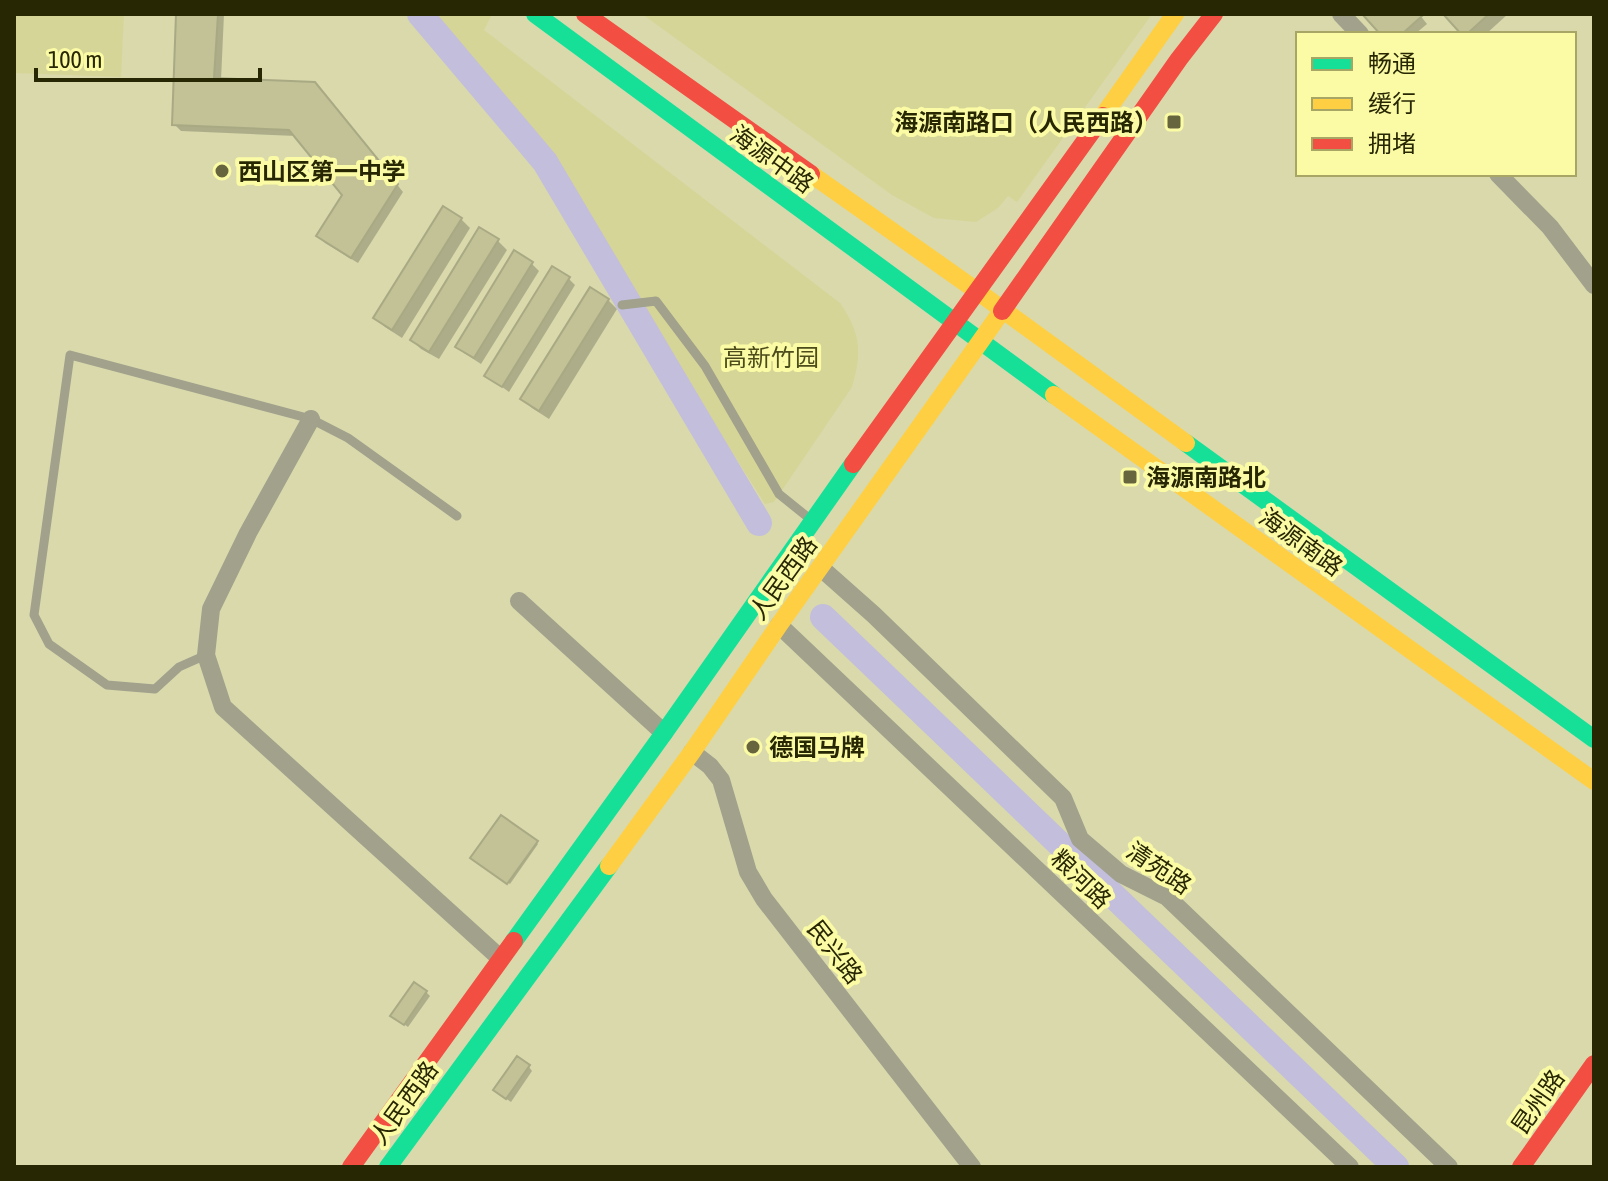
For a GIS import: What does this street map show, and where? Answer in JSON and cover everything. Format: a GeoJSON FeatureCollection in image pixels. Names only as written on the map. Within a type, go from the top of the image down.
{"type":"FeatureCollection","features":[{"type":"Feature","properties":{"kind":"main road","name":"海源中路"},"geometry":{"type":"LineString","coordinates":[[535,14],[980,342]]}},
{"type":"Feature","properties":{"kind":"main road","name":"海源中路"},"geometry":{"type":"LineString","coordinates":[[585,14],[1003,311]]}},
{"type":"Feature","properties":{"kind":"main road","name":"人民西路"},"geometry":{"type":"LineString","coordinates":[[351,1167],[1175,14]]}},
{"type":"Feature","properties":{"kind":"main road","name":"人民西路"},"geometry":{"type":"LineString","coordinates":[[388,1167],[692,752],[1179,59],[1214,14]]}},
{"type":"Feature","properties":{"kind":"main road","name":"海源南路"},"geometry":{"type":"LineString","coordinates":[[1003,311],[1594,739]]}},
{"type":"Feature","properties":{"kind":"main road","name":"海源南路"},"geometry":{"type":"LineString","coordinates":[[980,342],[1594,781]]}},
{"type":"Feature","properties":{"kind":"main road","name":"昆州路"},"geometry":{"type":"LineString","coordinates":[[1521,1167],[1594,1064]]}},
{"type":"Feature","properties":{"kind":"main road","name":"昆州路"},"geometry":{"type":"LineString","coordinates":[[1540,1167],[1594,1092]]}},
{"type":"Feature","properties":{"kind":"street"},"geometry":{"type":"LineString","coordinates":[[1341,14],[1358,32]]}},
{"type":"Feature","properties":{"kind":"street"},"geometry":{"type":"LineString","coordinates":[[1500,176],[1550,227],[1594,285]]}},
{"type":"Feature","properties":{"kind":"street"},"geometry":{"type":"LineString","coordinates":[[311,419],[248,533],[211,609],[206,655],[223,707],[500,958]]}},
{"type":"Feature","properties":{"kind":"street","name":"清苑路"},"geometry":{"type":"LineString","coordinates":[[821,568],[874,615],[1063,798],[1080,839],[1121,874],[1167,897],[1441,1164]]}},
{"type":"Feature","properties":{"kind":"street"},"geometry":{"type":"LineString","coordinates":[[519,601],[664,733]]}},
{"type":"Feature","properties":{"kind":"street","name":"粮河路"},"geometry":{"type":"LineString","coordinates":[[779,625],[1350,1167]]}},
{"type":"Feature","properties":{"kind":"street","name":"民兴路"},"geometry":{"type":"LineString","coordinates":[[692,752],[710,766],[721,780],[748,872],[764,899],[972,1167]]}},
{"type":"Feature","properties":{"kind":"lane"},"geometry":{"type":"LineString","coordinates":[[622,305],[656,301],[705,366],[779,494],[813,521]]}},
{"type":"Feature","properties":{"kind":"lane"},"geometry":{"type":"LineString","coordinates":[[206,655],[179,667],[155,689],[107,685],[49,644],[34,615],[70,355],[311,419],[348,438],[457,516]]}},
{"type":"Feature","properties":{"kind":"green space"},"geometry":{"type":"Polygon","coordinates":[[[14,14],[124,14],[121,77],[14,73],[14,14]]]}},
{"type":"Feature","properties":{"kind":"green space","name":"高新竹园"},"geometry":{"type":"Polygon","coordinates":[[[428,14],[492,14],[484,30],[840,303],[852,324],[858,344],[852,387],[774,502],[765,504],[542,151],[428,14]]]}},
{"type":"Feature","properties":{"kind":"green space"},"geometry":{"type":"Polygon","coordinates":[[[642,14],[1152,14],[1017,202],[1008,196],[998,208],[976,222],[934,218],[892,195],[642,14]]]}},
{"type":"Feature","properties":{"kind":"building"},"geometry":{"type":"Polygon","coordinates":[[[176,14],[218,14],[214,78],[315,82],[398,184],[351,258],[316,236],[342,195],[289,130],[172,125],[176,14]]]}},
{"type":"Feature","properties":{"kind":"building"},"geometry":{"type":"Polygon","coordinates":[[[1362,14],[1422,16],[1404,32],[1378,32],[1362,14]]]}},
{"type":"Feature","properties":{"kind":"building"},"geometry":{"type":"Polygon","coordinates":[[[1443,14],[1489,14],[1469,32],[1459,32],[1443,14]]]}},
{"type":"Feature","properties":{"kind":"building"},"geometry":{"type":"Polygon","coordinates":[[[443,206],[462,218],[392,330],[373,318],[443,206]]]}},
{"type":"Feature","properties":{"kind":"building"},"geometry":{"type":"Polygon","coordinates":[[[479,227],[499,239],[429,352],[410,340],[479,227]]]}},
{"type":"Feature","properties":{"kind":"building"},"geometry":{"type":"Polygon","coordinates":[[[514,250],[533,262],[474,358],[455,347],[514,250]]]}},
{"type":"Feature","properties":{"kind":"building"},"geometry":{"type":"Polygon","coordinates":[[[552,266],[570,277],[502,387],[484,376],[552,266]]]}},
{"type":"Feature","properties":{"kind":"building"},"geometry":{"type":"Polygon","coordinates":[[[590,287],[609,299],[539,411],[520,399],[590,287]]]}},
{"type":"Feature","properties":{"kind":"building"},"geometry":{"type":"Polygon","coordinates":[[[501,815],[538,841],[507,884],[470,858],[501,815]]]}},
{"type":"Feature","properties":{"kind":"building"},"geometry":{"type":"Polygon","coordinates":[[[414,982],[427,991],[404,1025],[390,1016],[414,982]]]}},
{"type":"Feature","properties":{"kind":"building"},"geometry":{"type":"Polygon","coordinates":[[[517,1056],[530,1065],[506,1099],[493,1090],[517,1056]]]}},
{"type":"Feature","properties":{"kind":"waterway"},"geometry":{"type":"LineString","coordinates":[[420,14],[545,162],[759,523]]}},
{"type":"Feature","properties":{"kind":"waterway"},"geometry":{"type":"LineString","coordinates":[[823,617],[1396,1167]]}},
{"type":"Feature","properties":{"kind":"traffic: fast"},"geometry":{"type":"LineString","coordinates":[[535,14],[1054,395]]}},
{"type":"Feature","properties":{"kind":"traffic: fast"},"geometry":{"type":"LineString","coordinates":[[1186,443],[1594,739]]}},
{"type":"Feature","properties":{"kind":"traffic: fast"},"geometry":{"type":"LineString","coordinates":[[514,941],[853,464]]}},
{"type":"Feature","properties":{"kind":"traffic: fast"},"geometry":{"type":"LineString","coordinates":[[388,1167],[609,866]]}},
{"type":"Feature","properties":{"kind":"traffic: slow"},"geometry":{"type":"LineString","coordinates":[[1103,116],[1175,14]]}},
{"type":"Feature","properties":{"kind":"traffic: slow"},"geometry":{"type":"LineString","coordinates":[[811,174],[1186,443]]}},
{"type":"Feature","properties":{"kind":"traffic: slow"},"geometry":{"type":"LineString","coordinates":[[609,866],[1002,311]]}},
{"type":"Feature","properties":{"kind":"traffic: slow"},"geometry":{"type":"LineString","coordinates":[[1054,395],[1594,781]]}},
{"type":"Feature","properties":{"kind":"traffic: jam"},"geometry":{"type":"LineString","coordinates":[[585,14],[811,174]]}},
{"type":"Feature","properties":{"kind":"traffic: jam"},"geometry":{"type":"LineString","coordinates":[[1002,311],[1214,14]]}},
{"type":"Feature","properties":{"kind":"traffic: jam"},"geometry":{"type":"LineString","coordinates":[[853,464],[1103,116]]}},
{"type":"Feature","properties":{"kind":"traffic: jam"},"geometry":{"type":"LineString","coordinates":[[351,1167],[514,941]]}},
{"type":"Feature","properties":{"kind":"traffic: jam"},"geometry":{"type":"LineString","coordinates":[[1521,1167],[1594,1064]]}},
{"type":"Feature","properties":{"kind":"place","name":"海源南路口（人民西路）"},"geometry":{"type":"Point","coordinates":[1174,122]}},
{"type":"Feature","properties":{"kind":"place","name":"西山区第一中学"},"geometry":{"type":"Point","coordinates":[222,171]}},
{"type":"Feature","properties":{"kind":"place","name":"海源南路北"},"geometry":{"type":"Point","coordinates":[1130,477]}},
{"type":"Feature","properties":{"kind":"place","name":"德国马牌"},"geometry":{"type":"Point","coordinates":[753,747]}}]}
